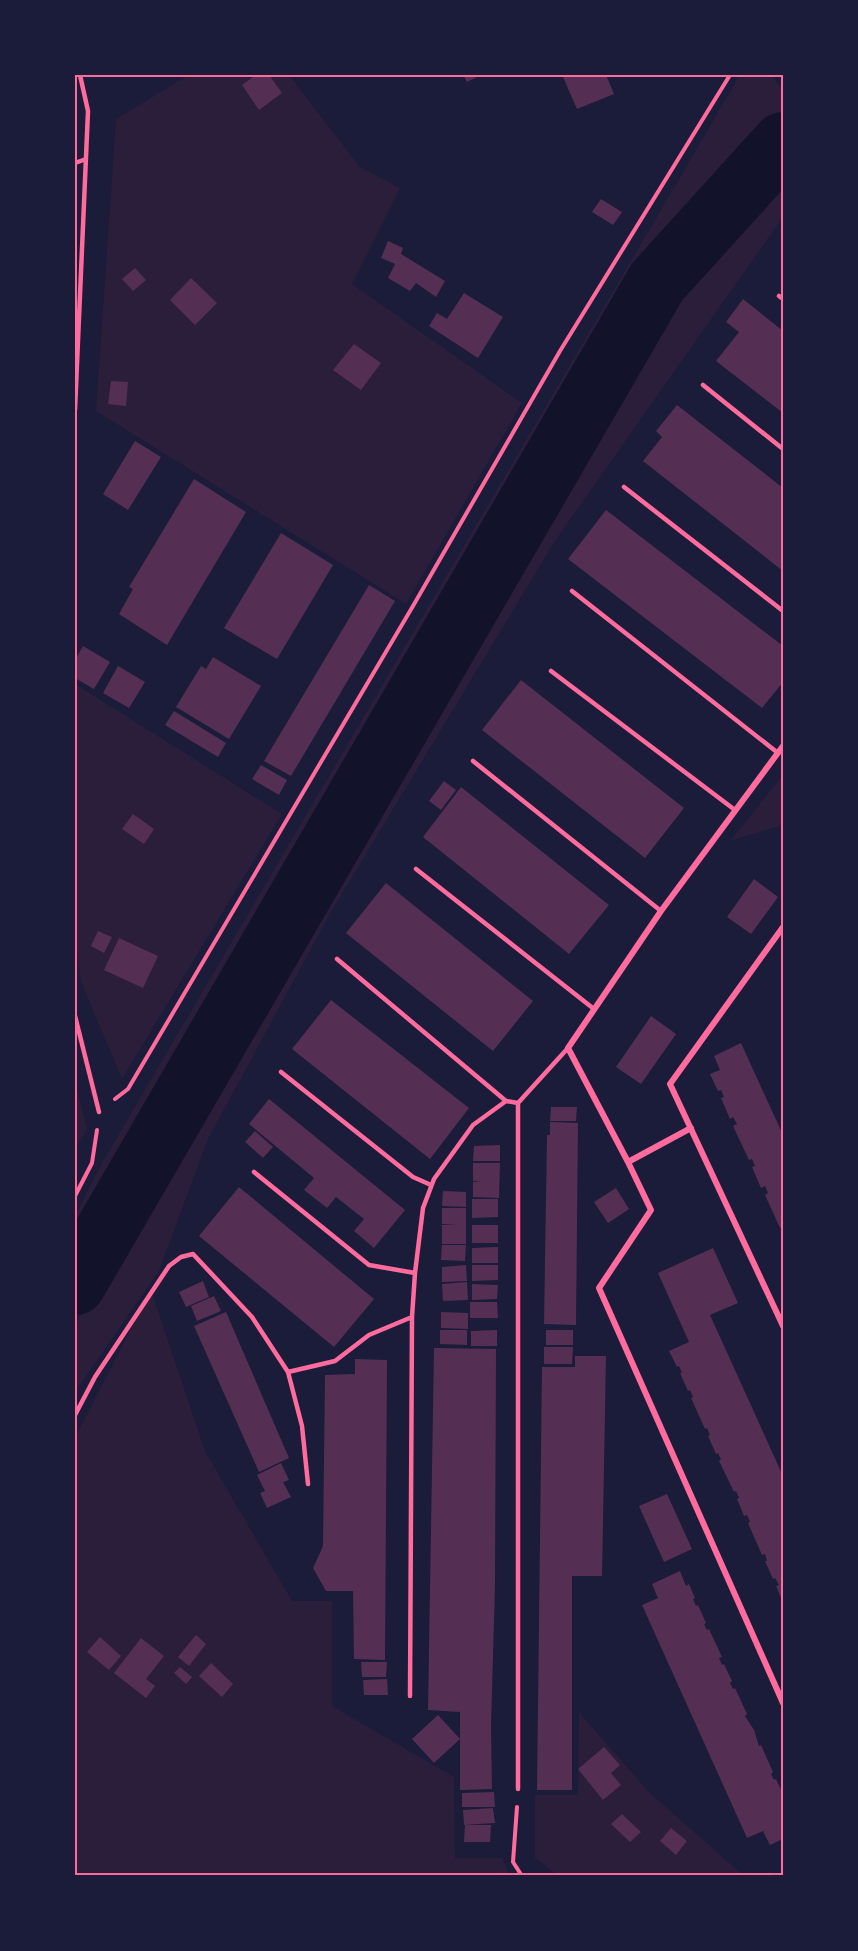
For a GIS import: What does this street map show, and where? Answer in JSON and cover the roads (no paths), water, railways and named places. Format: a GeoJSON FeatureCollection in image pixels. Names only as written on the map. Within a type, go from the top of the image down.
{"type":"FeatureCollection","features":[{"type":"Feature","properties":{"kind":"street"},"geometry":{"type":"LineString","coordinates":[[783,746],[661,911],[567,1048],[651,1210],[599,1288],[783,1703]]}},
{"type":"Feature","properties":{"kind":"street"},"geometry":{"type":"LineString","coordinates":[[783,927],[670,1084],[783,1326]]}},
{"type":"Feature","properties":{"kind":"street"},"geometry":{"type":"LineString","coordinates":[[628,1162],[691,1128]]}},
{"type":"Feature","properties":{"kind":"lane"},"geometry":{"type":"LineString","coordinates":[[75,410],[88,111],[80,75]]}},
{"type":"Feature","properties":{"kind":"lane"},"geometry":{"type":"LineString","coordinates":[[75,163],[86,159]]}},
{"type":"Feature","properties":{"kind":"lane"},"geometry":{"type":"LineString","coordinates":[[703,385],[783,449]]}},
{"type":"Feature","properties":{"kind":"lane"},"geometry":{"type":"LineString","coordinates":[[624,487],[783,611]]}},
{"type":"Feature","properties":{"kind":"lane"},"geometry":{"type":"LineString","coordinates":[[572,591],[778,753]]}},
{"type":"Feature","properties":{"kind":"lane"},"geometry":{"type":"LineString","coordinates":[[551,671],[735,810]]}},
{"type":"Feature","properties":{"kind":"lane"},"geometry":{"type":"LineString","coordinates":[[473,761],[661,911]]}},
{"type":"Feature","properties":{"kind":"lane"},"geometry":{"type":"LineString","coordinates":[[417,869],[594,1009]]}},
{"type":"Feature","properties":{"kind":"lane"},"geometry":{"type":"LineString","coordinates":[[337,959],[506,1101],[518,1103]]}},
{"type":"Feature","properties":{"kind":"lane"},"geometry":{"type":"LineString","coordinates":[[75,1016],[99,1112]]}},
{"type":"Feature","properties":{"kind":"lane"},"geometry":{"type":"LineString","coordinates":[[518,1789],[518,1103],[567,1048]]}},
{"type":"Feature","properties":{"kind":"lane"},"geometry":{"type":"LineString","coordinates":[[281,1072],[412,1177],[431,1185]]}},
{"type":"Feature","properties":{"kind":"lane"},"geometry":{"type":"LineString","coordinates":[[410,1696],[412,1317],[423,1208],[434,1179],[473,1125],[506,1101]]}},
{"type":"Feature","properties":{"kind":"lane"},"geometry":{"type":"LineString","coordinates":[[254,1172],[369,1265],[415,1274]]}},
{"type":"Feature","properties":{"kind":"lane"},"geometry":{"type":"LineString","coordinates":[[75,1415],[95,1377],[169,1266],[181,1257],[193,1254],[252,1317],[288,1372],[303,1426],[308,1485]]}},
{"type":"Feature","properties":{"kind":"lane"},"geometry":{"type":"LineString","coordinates":[[288,1372],[335,1360],[369,1335],[412,1317]]}},
{"type":"Feature","properties":{"kind":"waterway"},"geometry":{"type":"LineString","coordinates":[[75,1284],[657,282],[783,143]]}}]}
